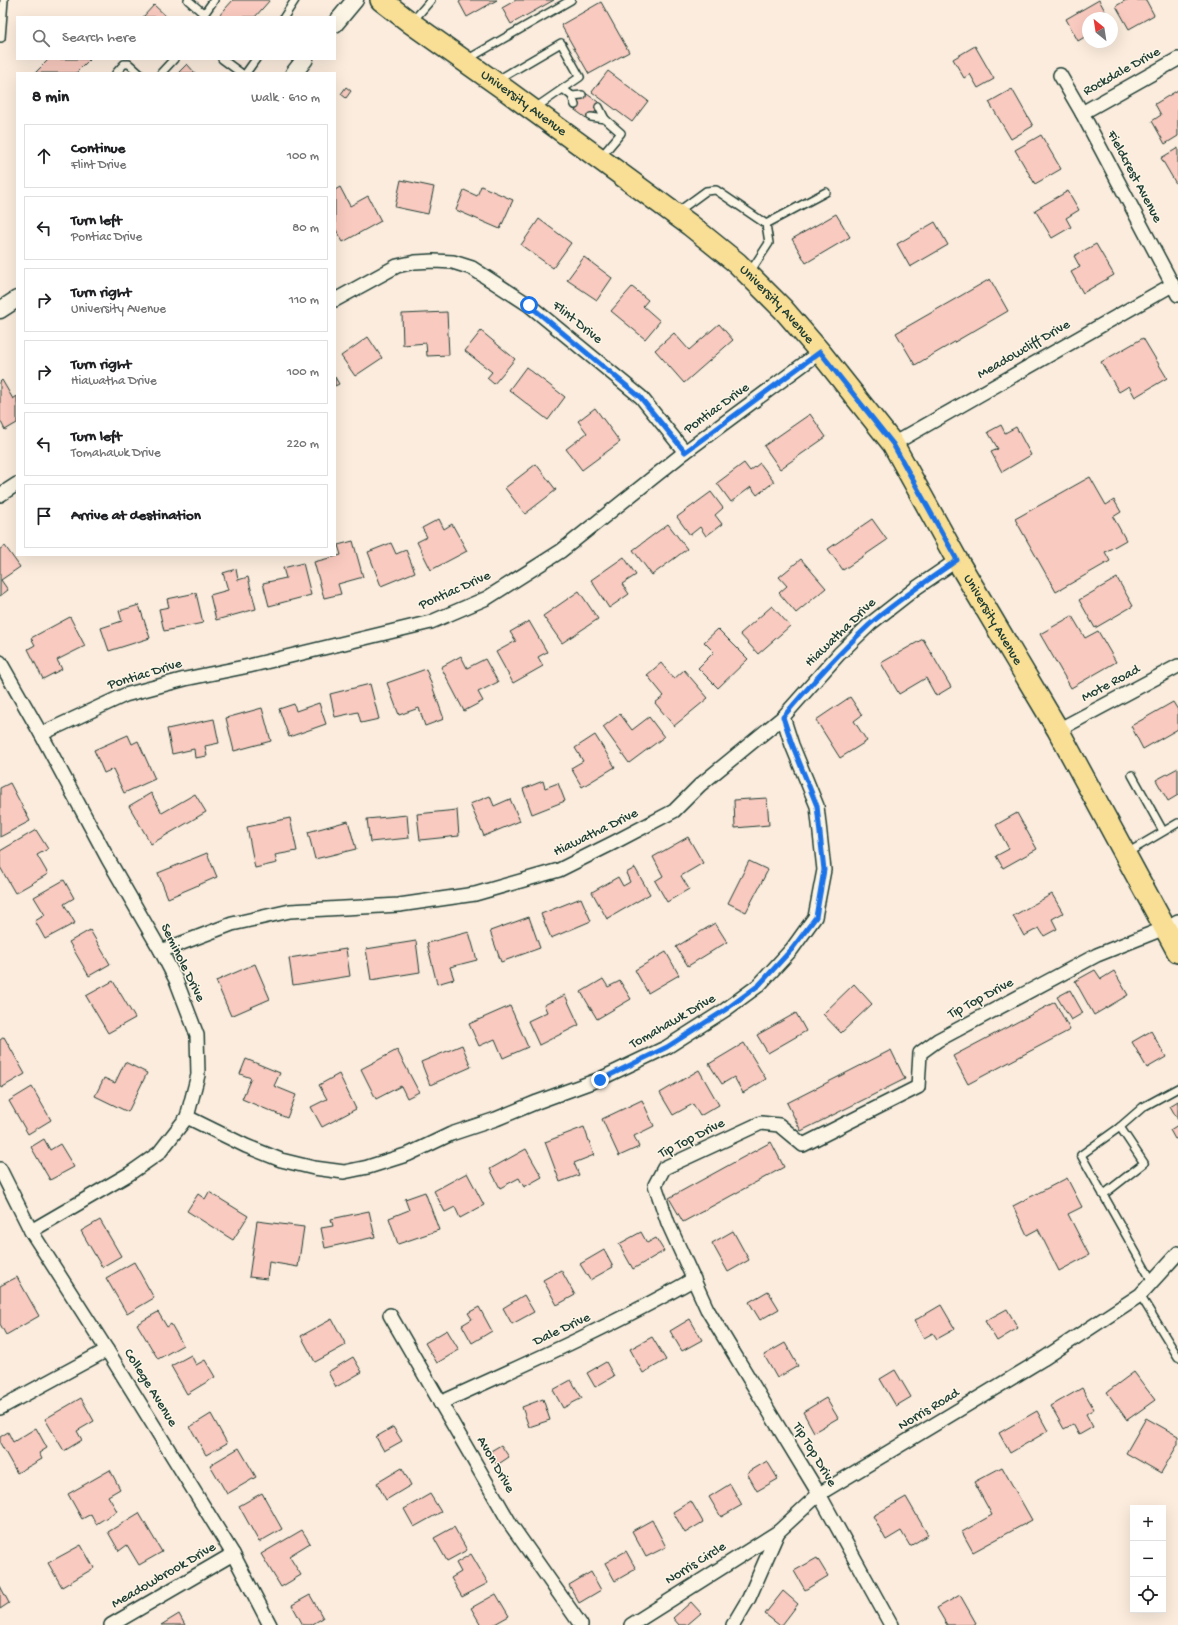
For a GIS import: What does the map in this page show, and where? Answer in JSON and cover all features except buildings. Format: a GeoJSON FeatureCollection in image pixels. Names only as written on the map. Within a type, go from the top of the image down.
{"type":"FeatureCollection","features":[{"type":"Feature","properties":{"kind":"main road","name":"University Avenue"},"geometry":{"type":"LineString","coordinates":[[381,0],[674,214],[737,263],[783,309],[820,352],[893,444],[957,560],[1058,730],[1125,854],[1171,924],[1178,952]]}},
{"type":"Feature","properties":{"kind":"street"},"geometry":{"type":"LineString","coordinates":[[336,23],[355,0]]}},
{"type":"Feature","properties":{"kind":"street","name":"Rockdale Drive"},"geometry":{"type":"LineString","coordinates":[[1082,113],[1178,59]]}},
{"type":"Feature","properties":{"kind":"street"},"geometry":{"type":"LineString","coordinates":[[295,72],[304,60]]}},
{"type":"Feature","properties":{"kind":"street","name":"Fieldcrest Avenue"},"geometry":{"type":"LineString","coordinates":[[1060,75],[1082,113],[1175,290]]}},
{"type":"Feature","properties":{"kind":"street","name":"Flint Drive"},"geometry":{"type":"LineString","coordinates":[[336,299],[397,266],[415,262],[434,261],[453,262],[472,268],[529,305],[640,397],[685,452]]}},
{"type":"Feature","properties":{"kind":"street","name":"Meadowcliff Drive"},"geometry":{"type":"LineString","coordinates":[[893,444],[1175,290]]}},
{"type":"Feature","properties":{"kind":"street"},"geometry":{"type":"LineString","coordinates":[[0,310],[16,300]]}},
{"type":"Feature","properties":{"kind":"street","name":"Pontiac Drive"},"geometry":{"type":"LineString","coordinates":[[42,734],[125,695],[185,679],[249,666],[432,622],[487,598],[561,552],[685,452],[820,352]]}},
{"type":"Feature","properties":{"kind":"street"},"geometry":{"type":"LineString","coordinates":[[0,495],[16,485]]}},
{"type":"Feature","properties":{"kind":"street","name":"Hiawatha Drive"},"geometry":{"type":"LineString","coordinates":[[161,951],[232,924],[290,911],[399,905],[475,894],[559,870],[674,811],[700,785],[783,717],[839,654],[870,624],[916,588],[957,560]]}},
{"type":"Feature","properties":{"kind":"street","name":"Seminole Drive"},"geometry":{"type":"LineString","coordinates":[[0,662],[42,734],[108,859],[161,951],[176,980],[197,1034],[198,1075],[186,1117],[159,1153],[129,1174],[30,1231]]}},
{"type":"Feature","properties":{"kind":"street","name":"Mote Road"},"geometry":{"type":"LineString","coordinates":[[1058,730],[1178,666]]}},
{"type":"Feature","properties":{"kind":"street","name":"Tomahawk Drive"},"geometry":{"type":"LineString","coordinates":[[186,1117],[246,1146],[280,1160],[314,1168],[344,1172],[350,1171],[409,1154],[451,1134],[496,1120],[537,1102],[600,1080],[667,1047],[725,1010],[759,985],[792,949],[816,917],[824,870],[817,806],[792,744],[783,717]]}},
{"type":"Feature","properties":{"kind":"street","name":"Tip Top Drive"},"geometry":{"type":"LineString","coordinates":[[891,1625],[819,1494],[707,1309],[668,1222],[655,1185],[664,1168],[761,1124],[779,1125],[803,1145],[918,1087],[920,1053],[938,1040],[1097,955],[1171,924]]}},
{"type":"Feature","properties":{"kind":"street","name":"College Avenue"},"geometry":{"type":"LineString","coordinates":[[0,1169],[30,1231],[107,1350],[233,1554],[270,1625]]}},
{"type":"Feature","properties":{"kind":"street","name":"Norris Road"},"geometry":{"type":"LineString","coordinates":[[733,1625],[749,1598],[778,1532],[819,1494],[1044,1359],[1140,1296],[1178,1253]]}},
{"type":"Feature","properties":{"kind":"street","name":"Dale Drive"},"geometry":{"type":"LineString","coordinates":[[440,1403],[572,1343],[646,1307],[694,1279]]}},
{"type":"Feature","properties":{"kind":"street","name":"Avon Drive"},"geometry":{"type":"LineString","coordinates":[[390,1315],[511,1525],[581,1625]]}},
{"type":"Feature","properties":{"kind":"street"},"geometry":{"type":"LineString","coordinates":[[0,1408],[107,1350]]}},
{"type":"Feature","properties":{"kind":"street","name":"Norris Circle"},"geometry":{"type":"LineString","coordinates":[[631,1625],[778,1532]]}},
{"type":"Feature","properties":{"kind":"street","name":"Meadowbrook Drive"},"geometry":{"type":"LineString","coordinates":[[110,1625],[233,1554]]}},
{"type":"Feature","properties":{"kind":"lane"},"geometry":{"type":"LineString","coordinates":[[1,38],[4,0]]}},
{"type":"Feature","properties":{"kind":"lane"},"geometry":{"type":"LineString","coordinates":[[188,0],[203,15],[214,0]]}},
{"type":"Feature","properties":{"kind":"lane"},"geometry":{"type":"LineString","coordinates":[[285,16],[295,0]]}},
{"type":"Feature","properties":{"kind":"lane"},"geometry":{"type":"LineString","coordinates":[[411,23],[431,0]]}},
{"type":"Feature","properties":{"kind":"lane"},"geometry":{"type":"LineString","coordinates":[[464,61],[571,0]]}},
{"type":"Feature","properties":{"kind":"lane"},"geometry":{"type":"LineString","coordinates":[[494,82],[561,43],[580,77],[532,110]]}},
{"type":"Feature","properties":{"kind":"lane"},"geometry":{"type":"LineString","coordinates":[[162,72],[173,60]]}},
{"type":"Feature","properties":{"kind":"lane"},"geometry":{"type":"LineString","coordinates":[[223,60],[240,72]]}},
{"type":"Feature","properties":{"kind":"lane"},"geometry":{"type":"LineString","coordinates":[[247,72],[255,60]]}},
{"type":"Feature","properties":{"kind":"lane"},"geometry":{"type":"LineString","coordinates":[[117,72],[124,64],[129,64],[138,72]]}},
{"type":"Feature","properties":{"kind":"lane"},"geometry":{"type":"LineString","coordinates":[[563,89],[572,96],[575,104]]}},
{"type":"Feature","properties":{"kind":"lane"},"geometry":{"type":"LineString","coordinates":[[572,96],[582,95]]}},
{"type":"Feature","properties":{"kind":"lane"},"geometry":{"type":"LineString","coordinates":[[598,159],[621,133],[606,120],[599,107]]}},
{"type":"Feature","properties":{"kind":"lane"},"geometry":{"type":"LineString","coordinates":[[591,117],[606,120]]}},
{"type":"Feature","properties":{"kind":"lane"},"geometry":{"type":"LineString","coordinates":[[674,214],[706,191],[716,190],[766,224],[769,243],[748,274]]}},
{"type":"Feature","properties":{"kind":"lane"},"geometry":{"type":"LineString","coordinates":[[766,224],[826,192]]}},
{"type":"Feature","properties":{"kind":"lane"},"geometry":{"type":"LineString","coordinates":[[1132,775],[1163,831]]}},
{"type":"Feature","properties":{"kind":"lane"},"geometry":{"type":"LineString","coordinates":[[1125,854],[1178,823]]}},
{"type":"Feature","properties":{"kind":"lane"},"geometry":{"type":"LineString","coordinates":[[1153,1283],[1081,1155],[1120,1127],[1143,1107],[1178,1088]]}},
{"type":"Feature","properties":{"kind":"lane"},"geometry":{"type":"LineString","coordinates":[[1103,1194],[1144,1163],[1120,1127]]}},
{"type":"Feature","properties":{"kind":"lane"},"geometry":{"type":"LineString","coordinates":[[1140,1296],[1178,1357]]}},
{"type":"Feature","properties":{"kind":"route"},"geometry":{"type":"LineString","coordinates":[[529,305],[588,352],[640,397],[685,452],[752,404],[820,352],[893,444],[957,560],[916,588],[870,624],[839,654],[783,717],[792,744],[817,806],[824,870],[816,917],[792,949],[759,985],[725,1010],[667,1047],[600,1080]]}}]}
